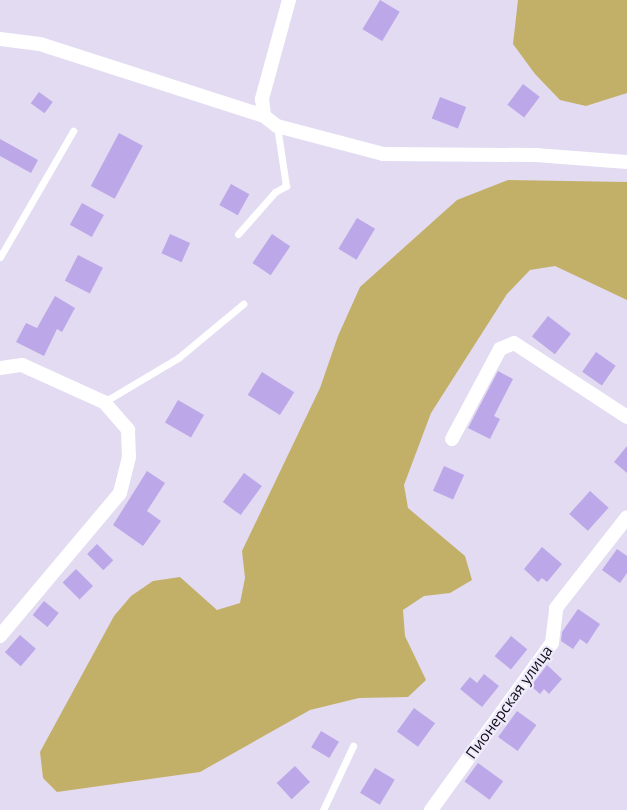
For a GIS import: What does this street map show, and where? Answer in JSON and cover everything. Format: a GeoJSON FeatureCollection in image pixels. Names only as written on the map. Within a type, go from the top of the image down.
{"type":"FeatureCollection","features":[{"type":"Feature","properties":{"kind":"street"},"geometry":{"type":"LineString","coordinates":[[264,116],[262,99],[289,0]]}},
{"type":"Feature","properties":{"kind":"street"},"geometry":{"type":"LineString","coordinates":[[0,39],[40,44],[264,116],[277,126],[382,154],[536,155],[627,162]]}},
{"type":"Feature","properties":{"kind":"street"},"geometry":{"type":"LineString","coordinates":[[452,438],[500,349],[514,343],[627,417]]}},
{"type":"Feature","properties":{"kind":"street"},"geometry":{"type":"LineString","coordinates":[[0,368],[22,365],[104,402],[128,430],[129,458],[120,493],[0,636]]}},
{"type":"Feature","properties":{"kind":"street","name":"Пионерская улица"},"geometry":{"type":"LineString","coordinates":[[431,810],[552,643],[556,608],[627,517]]}},
{"type":"Feature","properties":{"kind":"lane"},"geometry":{"type":"LineString","coordinates":[[238,234],[275,192],[286,186],[277,126]]}},
{"type":"Feature","properties":{"kind":"lane"},"geometry":{"type":"LineString","coordinates":[[0,257],[73,131]]}},
{"type":"Feature","properties":{"kind":"lane"},"geometry":{"type":"LineString","coordinates":[[104,402],[178,358],[243,304]]}},
{"type":"Feature","properties":{"kind":"lane"},"geometry":{"type":"LineString","coordinates":[[323,810],[353,746]]}},
{"type":"Feature","properties":{"kind":"shaded area"},"geometry":{"type":"Polygon","coordinates":[[[518,0],[627,0],[627,93],[586,106],[560,100],[535,74],[513,44],[518,0]]]}},
{"type":"Feature","properties":{"kind":"shaded area"},"geometry":{"type":"Polygon","coordinates":[[[508,180],[627,182],[627,300],[555,266],[530,270],[507,294],[431,413],[404,485],[408,508],[465,556],[472,580],[450,593],[424,596],[403,610],[405,636],[426,680],[408,697],[359,698],[310,710],[200,772],[57,792],[43,778],[40,752],[114,616],[131,596],[153,581],[180,577],[217,610],[240,603],[245,578],[242,551],[320,388],[338,336],[360,287],[457,200],[508,180]]]}},
{"type":"Feature","properties":{"kind":"building"},"geometry":{"type":"Polygon","coordinates":[[[380,0],[400,12],[382,41],[362,29],[380,0]]]}},
{"type":"Feature","properties":{"kind":"building"},"geometry":{"type":"Polygon","coordinates":[[[523,84],[540,97],[524,117],[507,105],[523,84]]]}},
{"type":"Feature","properties":{"kind":"building"},"geometry":{"type":"Polygon","coordinates":[[[39,92],[53,102],[45,113],[31,103],[39,92]]]}},
{"type":"Feature","properties":{"kind":"building"},"geometry":{"type":"Polygon","coordinates":[[[440,97],[466,107],[458,129],[432,118],[440,97]]]}},
{"type":"Feature","properties":{"kind":"building"},"geometry":{"type":"Polygon","coordinates":[[[119,133],[143,146],[115,199],[91,186],[119,133]]]}},
{"type":"Feature","properties":{"kind":"building"},"geometry":{"type":"Polygon","coordinates":[[[0,139],[38,160],[31,173],[0,156],[0,139]]]}},
{"type":"Feature","properties":{"kind":"building"},"geometry":{"type":"Polygon","coordinates":[[[231,184],[249,194],[238,215],[219,205],[231,184]]]}},
{"type":"Feature","properties":{"kind":"building"},"geometry":{"type":"Polygon","coordinates":[[[82,203],[104,215],[92,237],[70,225],[82,203]]]}},
{"type":"Feature","properties":{"kind":"building"},"geometry":{"type":"Polygon","coordinates":[[[357,218],[375,229],[356,260],[338,249],[357,218]]]}},
{"type":"Feature","properties":{"kind":"building"},"geometry":{"type":"Polygon","coordinates":[[[170,234],[190,243],[182,262],[161,253],[170,234]]]}},
{"type":"Feature","properties":{"kind":"building"},"geometry":{"type":"Polygon","coordinates":[[[272,234],[290,246],[271,275],[252,263],[272,234]]]}},
{"type":"Feature","properties":{"kind":"building"},"geometry":{"type":"Polygon","coordinates":[[[78,255],[103,268],[90,294],[65,281],[78,255]]]}},
{"type":"Feature","properties":{"kind":"building"},"geometry":{"type":"Polygon","coordinates":[[[55,296],[75,308],[62,332],[57,329],[44,356],[16,342],[26,323],[37,328],[55,296]]]}},
{"type":"Feature","properties":{"kind":"building"},"geometry":{"type":"Polygon","coordinates":[[[548,316],[571,334],[555,354],[532,336],[548,316]]]}},
{"type":"Feature","properties":{"kind":"building"},"geometry":{"type":"Polygon","coordinates":[[[596,352],[616,366],[602,385],[582,372],[596,352]]]}},
{"type":"Feature","properties":{"kind":"building"},"geometry":{"type":"Polygon","coordinates":[[[498,371],[513,379],[494,416],[500,419],[490,439],[468,428],[498,371]]]}},
{"type":"Feature","properties":{"kind":"building"},"geometry":{"type":"Polygon","coordinates":[[[262,372],[294,392],[280,415],[248,395],[262,372]]]}},
{"type":"Feature","properties":{"kind":"building"},"geometry":{"type":"Polygon","coordinates":[[[178,400],[204,415],[191,438],[165,423],[178,400]]]}},
{"type":"Feature","properties":{"kind":"building"},"geometry":{"type":"Polygon","coordinates":[[[627,446],[627,473],[614,462],[627,446]]]}},
{"type":"Feature","properties":{"kind":"building"},"geometry":{"type":"Polygon","coordinates":[[[444,466],[464,475],[453,500],[433,491],[444,466]]]}},
{"type":"Feature","properties":{"kind":"building"},"geometry":{"type":"Polygon","coordinates":[[[147,471],[165,483],[147,511],[161,521],[143,546],[113,525],[147,471]]]}},
{"type":"Feature","properties":{"kind":"building"},"geometry":{"type":"Polygon","coordinates":[[[244,473],[262,486],[241,515],[223,502],[244,473]]]}},
{"type":"Feature","properties":{"kind":"building"},"geometry":{"type":"Polygon","coordinates":[[[590,491],[609,508],[588,531],[569,514],[590,491]]]}},
{"type":"Feature","properties":{"kind":"building"},"geometry":{"type":"Polygon","coordinates":[[[97,544],[113,560],[103,570],[87,554],[97,544]]]}},
{"type":"Feature","properties":{"kind":"building"},"geometry":{"type":"Polygon","coordinates":[[[542,547],[562,564],[547,582],[542,578],[538,582],[524,569],[542,547]]]}},
{"type":"Feature","properties":{"kind":"building"},"geometry":{"type":"Polygon","coordinates":[[[617,549],[627,556],[627,573],[620,583],[602,570],[617,549]]]}},
{"type":"Feature","properties":{"kind":"building"},"geometry":{"type":"Polygon","coordinates":[[[76,569],[93,586],[80,599],[63,582],[76,569]]]}},
{"type":"Feature","properties":{"kind":"building"},"geometry":{"type":"Polygon","coordinates":[[[44,601],[59,613],[47,627],[33,615],[44,601]]]}},
{"type":"Feature","properties":{"kind":"building"},"geometry":{"type":"Polygon","coordinates":[[[578,609],[600,624],[587,644],[580,639],[573,649],[561,641],[562,632],[578,609]]]}},
{"type":"Feature","properties":{"kind":"building"},"geometry":{"type":"Polygon","coordinates":[[[20,635],[36,649],[21,666],[5,652],[20,635]]]}},
{"type":"Feature","properties":{"kind":"building"},"geometry":{"type":"Polygon","coordinates":[[[511,636],[527,649],[511,669],[495,656],[511,636]]]}},
{"type":"Feature","properties":{"kind":"building"},"geometry":{"type":"Polygon","coordinates":[[[547,665],[562,679],[549,694],[544,689],[540,694],[531,686],[547,665]]]}},
{"type":"Feature","properties":{"kind":"building"},"geometry":{"type":"Polygon","coordinates":[[[484,674],[499,686],[482,707],[460,689],[470,677],[477,683],[484,674]]]}},
{"type":"Feature","properties":{"kind":"building"},"geometry":{"type":"Polygon","coordinates":[[[414,708],[435,723],[418,747],[397,731],[414,708]]]}},
{"type":"Feature","properties":{"kind":"building"},"geometry":{"type":"Polygon","coordinates":[[[517,711],[536,725],[518,751],[498,737],[517,711]]]}},
{"type":"Feature","properties":{"kind":"building"},"geometry":{"type":"Polygon","coordinates":[[[321,731],[339,742],[329,758],[311,747],[321,731]]]}},
{"type":"Feature","properties":{"kind":"building"},"geometry":{"type":"Polygon","coordinates":[[[478,763],[503,781],[490,800],[464,782],[478,763]]]}},
{"type":"Feature","properties":{"kind":"building"},"geometry":{"type":"Polygon","coordinates":[[[295,766],[310,782],[292,799],[277,783],[295,766]]]}},
{"type":"Feature","properties":{"kind":"building"},"geometry":{"type":"Polygon","coordinates":[[[375,768],[395,780],[380,805],[360,793],[375,768]]]}}]}
